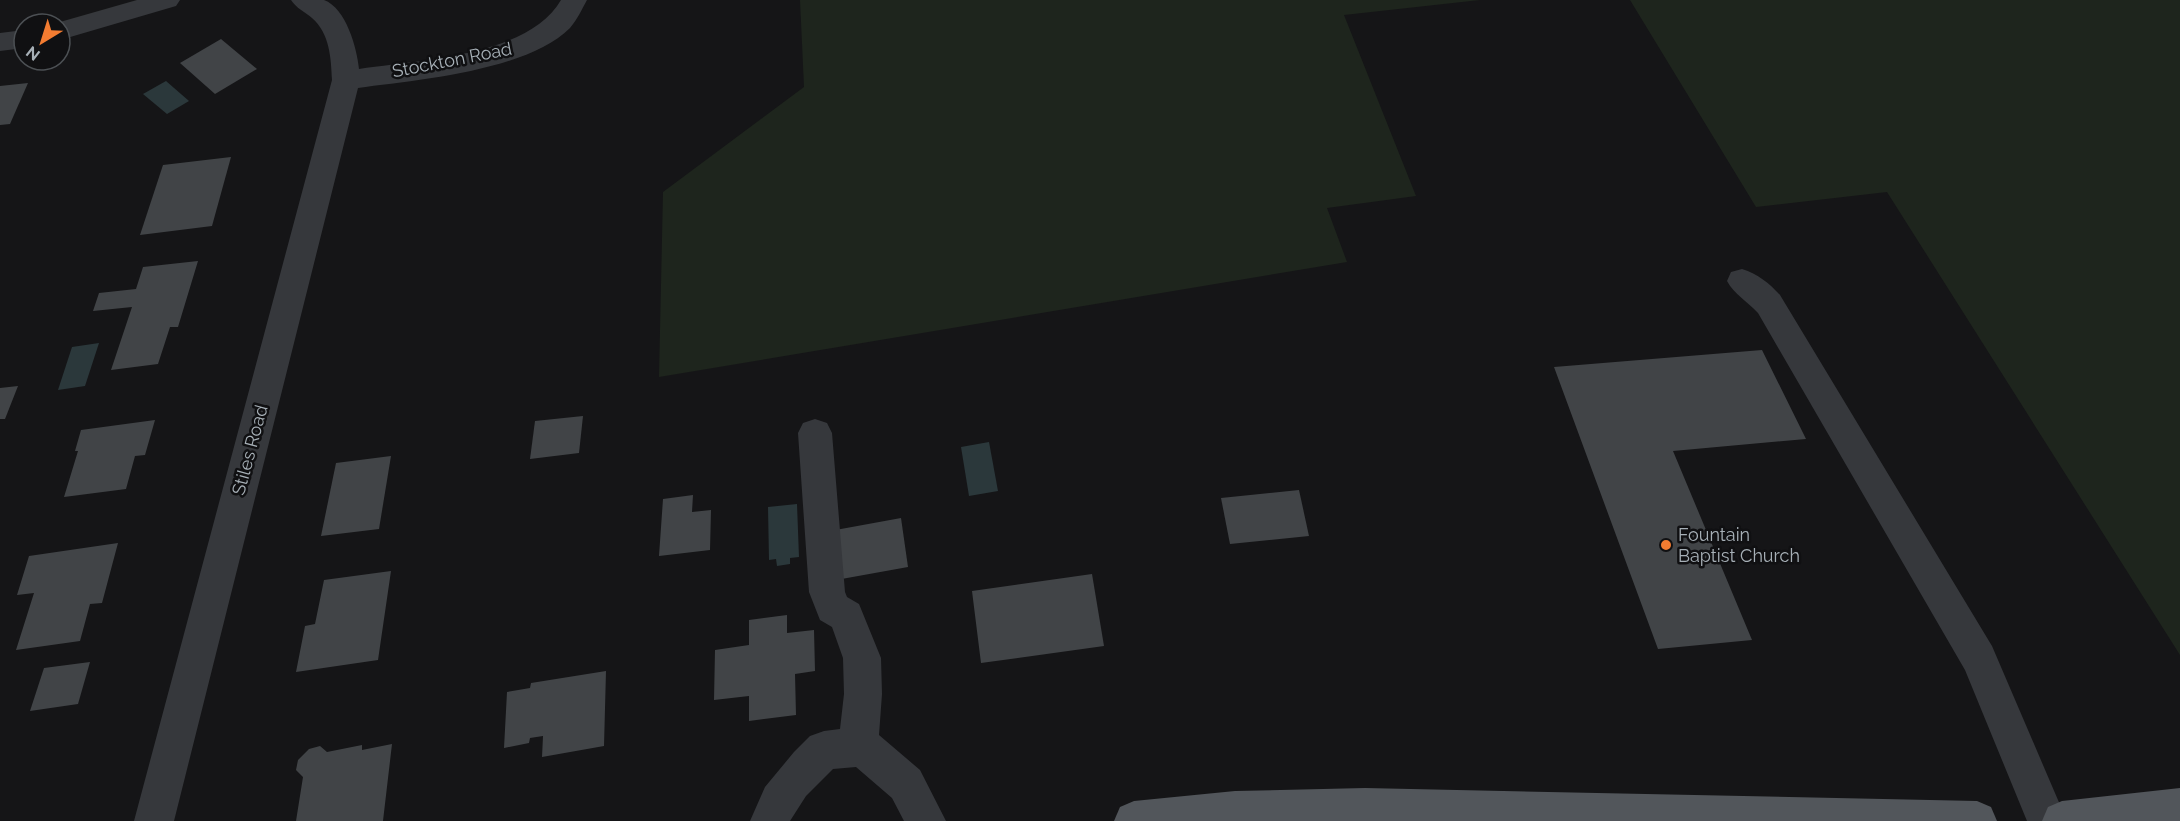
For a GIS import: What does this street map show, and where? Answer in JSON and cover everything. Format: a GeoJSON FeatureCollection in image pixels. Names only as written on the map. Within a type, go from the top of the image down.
{"type":"FeatureCollection","features":[{"type":"Feature","properties":{"kind":"main road"},"geometry":{"type":"LineString","coordinates":[[1134,821],[1235,811],[1365,808],[1977,821]]}},
{"type":"Feature","properties":{"kind":"main road"},"geometry":{"type":"LineString","coordinates":[[2062,821],[2180,808]]}},
{"type":"Feature","properties":{"kind":"street"},"geometry":{"type":"LineString","coordinates":[[72,28],[167,0]]}},
{"type":"Feature","properties":{"kind":"street","name":"Stiles Road"},"geometry":{"type":"LineString","coordinates":[[154,821],[346,80],[345,56],[340,34],[330,18],[304,0]]}},
{"type":"Feature","properties":{"kind":"street","name":"Stockton Road"},"geometry":{"type":"LineString","coordinates":[[346,80],[464,61],[523,46],[560,22],[574,0]]}},
{"type":"Feature","properties":{"kind":"street"},"geometry":{"type":"LineString","coordinates":[[1742,281],[1759,293],[1769,304],[1979,659],[2047,821]]}},
{"type":"Feature","properties":{"kind":"street"},"geometry":{"type":"LineString","coordinates":[[815,433],[827,592],[833,608],[846,616],[862,658],[863,688],[858,732],[863,747],[906,784],[926,821]]}},
{"type":"Feature","properties":{"kind":"street"},"geometry":{"type":"LineString","coordinates":[[770,821],[774,807],[824,750],[863,747]]}},
{"type":"Feature","properties":{"kind":"shaded area"},"geometry":{"type":"Polygon","coordinates":[[[800,0],[1480,0],[1344,15],[1416,196],[1327,208],[1347,262],[659,377],[663,192],[804,87],[800,0]]]}},
{"type":"Feature","properties":{"kind":"shaded area"},"geometry":{"type":"Polygon","coordinates":[[[1630,0],[2180,0],[2180,655],[1887,192],[1756,207],[1630,0]]]}},
{"type":"Feature","properties":{"kind":"shaded area"},"geometry":{"type":"Polygon","coordinates":[[[166,81],[189,101],[167,114],[143,94],[166,81]]]}},
{"type":"Feature","properties":{"kind":"shaded area"},"geometry":{"type":"Polygon","coordinates":[[[99,343],[85,386],[58,390],[72,347],[99,343]]]}},
{"type":"Feature","properties":{"kind":"shaded area"},"geometry":{"type":"Polygon","coordinates":[[[989,442],[998,491],[969,496],[961,447],[989,442]]]}},
{"type":"Feature","properties":{"kind":"shaded area"},"geometry":{"type":"Polygon","coordinates":[[[797,504],[799,557],[790,558],[790,564],[777,566],[776,559],[769,560],[768,507],[797,504]]]}},
{"type":"Feature","properties":{"kind":"building"},"geometry":{"type":"Polygon","coordinates":[[[221,39],[257,69],[215,94],[180,63],[221,39]]]}},
{"type":"Feature","properties":{"kind":"building"},"geometry":{"type":"Polygon","coordinates":[[[28,83],[10,124],[0,125],[0,86],[28,83]]]}},
{"type":"Feature","properties":{"kind":"building"},"geometry":{"type":"Polygon","coordinates":[[[231,157],[212,226],[140,235],[163,165],[231,157]]]}},
{"type":"Feature","properties":{"kind":"building"},"geometry":{"type":"Polygon","coordinates":[[[198,261],[178,327],[170,327],[158,364],[111,370],[132,307],[93,311],[99,293],[136,289],[143,267],[198,261]]]}},
{"type":"Feature","properties":{"kind":"building","name":"Fountain Baptist Church"},"geometry":{"type":"Polygon","coordinates":[[[1762,350],[1806,439],[1673,451],[1752,640],[1658,649],[1554,367],[1762,350]]]}},
{"type":"Feature","properties":{"kind":"building"},"geometry":{"type":"Polygon","coordinates":[[[18,386],[5,419],[0,419],[0,388],[18,386]]]}},
{"type":"Feature","properties":{"kind":"building"},"geometry":{"type":"Polygon","coordinates":[[[583,416],[579,453],[530,459],[535,421],[583,416]]]}},
{"type":"Feature","properties":{"kind":"building"},"geometry":{"type":"Polygon","coordinates":[[[155,420],[145,455],[135,456],[126,489],[64,497],[78,451],[75,451],[81,430],[155,420]]]}},
{"type":"Feature","properties":{"kind":"building"},"geometry":{"type":"Polygon","coordinates":[[[391,456],[379,529],[321,536],[336,463],[391,456]]]}},
{"type":"Feature","properties":{"kind":"building"},"geometry":{"type":"Polygon","coordinates":[[[1299,490],[1309,536],[1230,544],[1221,498],[1299,490]]]}},
{"type":"Feature","properties":{"kind":"building"},"geometry":{"type":"Polygon","coordinates":[[[693,495],[692,512],[711,510],[710,550],[659,556],[663,499],[693,495]]]}},
{"type":"Feature","properties":{"kind":"building"},"geometry":{"type":"Polygon","coordinates":[[[901,518],[908,567],[836,580],[830,531],[901,518]]]}},
{"type":"Feature","properties":{"kind":"building"},"geometry":{"type":"Polygon","coordinates":[[[118,543],[102,603],[90,604],[80,641],[16,650],[34,593],[17,595],[29,556],[118,543]]]}},
{"type":"Feature","properties":{"kind":"building"},"geometry":{"type":"Polygon","coordinates":[[[391,571],[378,660],[296,672],[305,626],[315,624],[324,580],[391,571]]]}},
{"type":"Feature","properties":{"kind":"building"},"geometry":{"type":"Polygon","coordinates":[[[1092,574],[1104,646],[981,663],[972,591],[1092,574]]]}},
{"type":"Feature","properties":{"kind":"building"},"geometry":{"type":"Polygon","coordinates":[[[787,615],[787,633],[814,630],[815,671],[795,674],[796,715],[749,721],[749,696],[714,700],[715,650],[749,645],[749,620],[787,615]]]}},
{"type":"Feature","properties":{"kind":"building"},"geometry":{"type":"Polygon","coordinates":[[[90,662],[78,704],[30,711],[44,668],[90,662]]]}},
{"type":"Feature","properties":{"kind":"building"},"geometry":{"type":"Polygon","coordinates":[[[606,671],[604,746],[542,757],[543,736],[530,738],[529,743],[504,748],[507,692],[530,688],[531,683],[606,671]]]}},
{"type":"Feature","properties":{"kind":"building"},"geometry":{"type":"Polygon","coordinates":[[[392,744],[383,821],[296,821],[303,777],[296,770],[298,760],[309,749],[320,746],[327,752],[362,745],[362,750],[392,744]]]}},
{"type":"Feature","properties":{"kind":"place","name":"Fountain Baptist Church"},"geometry":{"type":"Point","coordinates":[1666,545]}}]}
